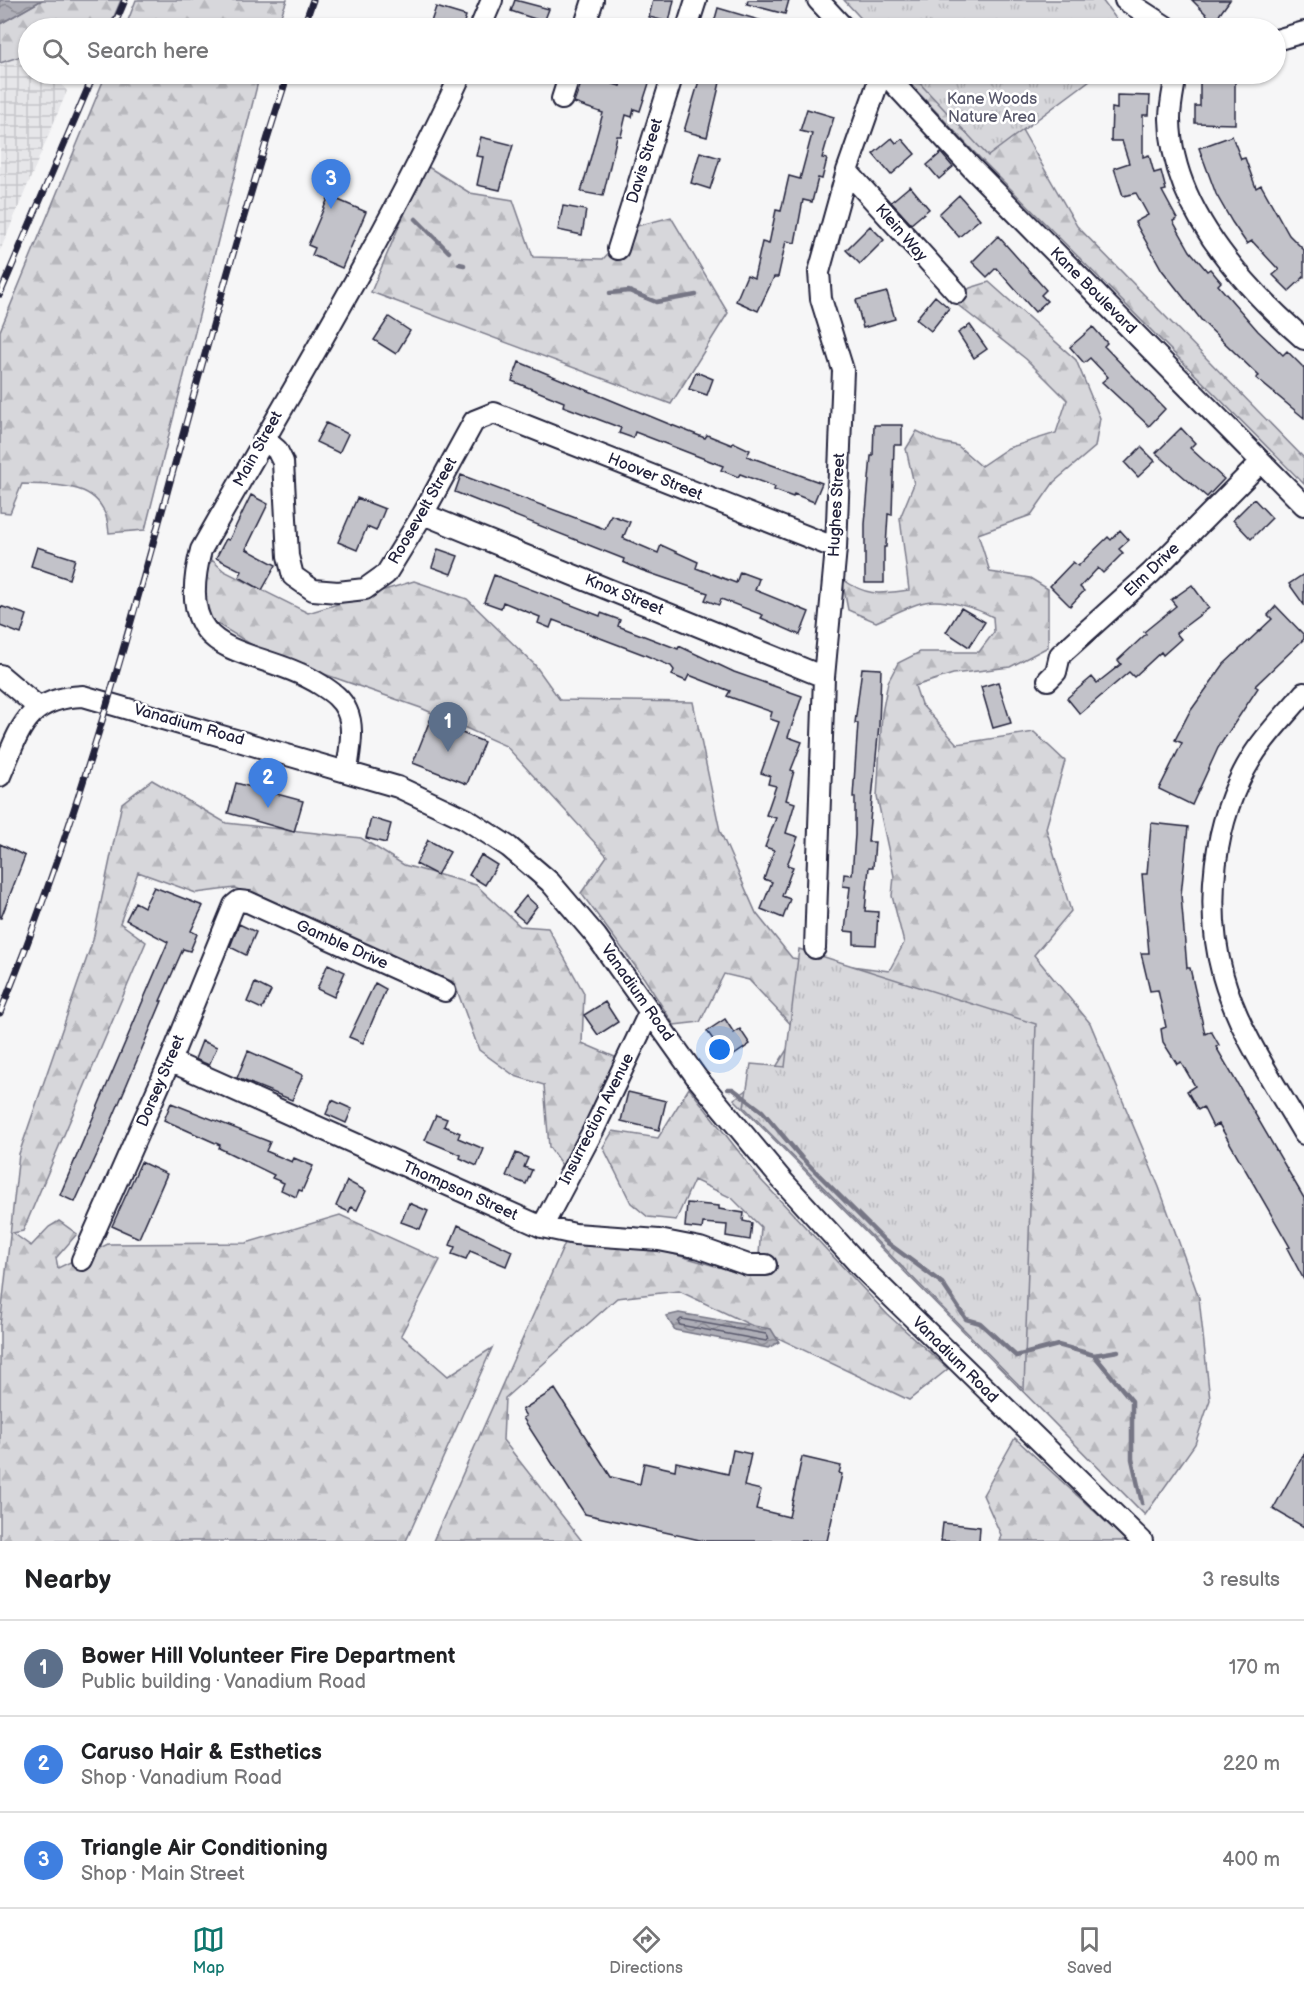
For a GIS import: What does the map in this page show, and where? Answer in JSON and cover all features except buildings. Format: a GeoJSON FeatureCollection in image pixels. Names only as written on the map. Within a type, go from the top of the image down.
{"type":"FeatureCollection","features":[{"type":"Feature","properties":{"kind":"street"},"geometry":{"type":"LineString","coordinates":[[484,18],[492,0]]}},
{"type":"Feature","properties":{"kind":"street"},"geometry":{"type":"LineString","coordinates":[[587,18],[593,0]]}},
{"type":"Feature","properties":{"kind":"street"},"geometry":{"type":"LineString","coordinates":[[690,18],[696,0]]}},
{"type":"Feature","properties":{"kind":"street"},"geometry":{"type":"LineString","coordinates":[[818,0],[835,18]]}},
{"type":"Feature","properties":{"kind":"street"},"geometry":{"type":"LineString","coordinates":[[1125,0],[1153,18]]}},
{"type":"Feature","properties":{"kind":"street"},"geometry":{"type":"LineString","coordinates":[[1286,37],[1304,32]]}},
{"type":"Feature","properties":{"kind":"street","name":"Main Street"},"geometry":{"type":"LineString","coordinates":[[347,771],[350,735],[348,712],[336,695],[310,678],[241,654],[215,640],[201,623],[194,601],[194,575],[201,550],[357,278],[418,164],[456,84]]}},
{"type":"Feature","properties":{"kind":"street"},"geometry":{"type":"LineString","coordinates":[[562,99],[567,84]]}},
{"type":"Feature","properties":{"kind":"street","name":"Davis Street"},"geometry":{"type":"LineString","coordinates":[[618,249],[670,84]]}},
{"type":"Feature","properties":{"kind":"street","name":"Hughes Street"},"geometry":{"type":"LineString","coordinates":[[815,948],[824,676],[836,548],[843,370],[821,298],[819,272],[847,171],[879,84]]}},
{"type":"Feature","properties":{"kind":"street","name":"Kane Boulevard"},"geometry":{"type":"LineString","coordinates":[[892,84],[972,168],[1304,505]]}},
{"type":"Feature","properties":{"kind":"street"},"geometry":{"type":"LineString","coordinates":[[1175,84],[1171,108],[1171,135],[1180,176],[1190,197],[1212,236],[1232,264],[1258,295],[1304,339]]}},
{"type":"Feature","properties":{"kind":"street","name":"Klein Way"},"geometry":{"type":"LineString","coordinates":[[847,171],[957,293]]}},
{"type":"Feature","properties":{"kind":"street","name":"Hoover Street"},"geometry":{"type":"LineString","coordinates":[[474,421],[494,413],[836,548]]}},
{"type":"Feature","properties":{"kind":"street","name":"Roosevelt Street"},"geometry":{"type":"LineString","coordinates":[[264,439],[277,450],[283,462],[288,556],[293,576],[313,590],[338,592],[365,589],[386,574],[423,514],[474,421]]}},
{"type":"Feature","properties":{"kind":"street","name":"Elm Drive"},"geometry":{"type":"LineString","coordinates":[[1048,680],[1056,672],[1060,655],[1151,573],[1261,462]]}},
{"type":"Feature","properties":{"kind":"street","name":"Knox Street"},"geometry":{"type":"LineString","coordinates":[[423,514],[824,676]]}},
{"type":"Feature","properties":{"kind":"street"},"geometry":{"type":"LineString","coordinates":[[0,675],[39,707],[20,728],[0,776]]}},
{"type":"Feature","properties":{"kind":"street"},"geometry":{"type":"LineString","coordinates":[[1304,693],[1252,756],[1229,803],[1218,853],[1213,914],[1224,977],[1244,1028],[1304,1134]]}},
{"type":"Feature","properties":{"kind":"street","name":"Vanadium Road"},"geometry":{"type":"LineString","coordinates":[[39,707],[60,697],[83,696],[398,786],[466,819],[509,847],[550,882],[596,936],[696,1078],[781,1179],[862,1268],[1142,1541]]}},
{"type":"Feature","properties":{"kind":"street","name":"Gamble Drive"},"geometry":{"type":"LineString","coordinates":[[239,902],[248,902],[445,991]]}},
{"type":"Feature","properties":{"kind":"street","name":"Dorsey Street"},"geometry":{"type":"LineString","coordinates":[[82,1260],[170,1060],[234,905],[239,902]]}},
{"type":"Feature","properties":{"kind":"street","name":"Insurrection Avenue"},"geometry":{"type":"LineString","coordinates":[[542,1227],[594,1129],[650,1011]]}},
{"type":"Feature","properties":{"kind":"street","name":"Thompson Street"},"geometry":{"type":"LineString","coordinates":[[170,1060],[542,1227],[575,1234],[659,1240],[700,1248],[748,1265],[766,1264]]}},
{"type":"Feature","properties":{"kind":"shaded area"},"geometry":{"type":"Polygon","coordinates":[[[18,57],[18,84],[61,84],[67,91],[0,251],[0,63],[18,57]]]}},
{"type":"Feature","properties":{"kind":"green space"},"geometry":{"type":"Polygon","coordinates":[[[42,0],[121,0],[113,18],[18,18],[18,57],[0,63],[0,24],[42,0]]]}},
{"type":"Feature","properties":{"kind":"green space"},"geometry":{"type":"Polygon","coordinates":[[[136,0],[287,0],[280,18],[129,18],[136,0]]]}},
{"type":"Feature","properties":{"kind":"green space"},"geometry":{"type":"Polygon","coordinates":[[[844,0],[1102,0],[1116,18],[861,18],[844,0]]]}},
{"type":"Feature","properties":{"kind":"green space"},"geometry":{"type":"Polygon","coordinates":[[[102,84],[257,84],[145,530],[109,533],[106,516],[100,504],[91,495],[67,486],[22,484],[10,513],[0,512],[0,331],[102,84]]]}},
{"type":"Feature","properties":{"kind":"green space"},"geometry":{"type":"Polygon","coordinates":[[[910,84],[1075,84],[1017,121],[1077,226],[1304,458],[1304,484],[973,151],[910,84]]]}},
{"type":"Feature","properties":{"kind":"green space","name":"Kane Woods Nature Area"},"geometry":{"type":"Polygon","coordinates":[[[920,84],[1085,84],[988,156],[920,84]]]}},
{"type":"Feature","properties":{"kind":"green space"},"geometry":{"type":"Polygon","coordinates":[[[425,165],[470,193],[513,200],[533,257],[603,259],[633,227],[671,217],[728,313],[671,404],[371,292],[425,165]]]}},
{"type":"Feature","properties":{"kind":"green space"},"geometry":{"type":"Polygon","coordinates":[[[989,282],[1076,360],[1100,418],[1095,447],[1054,482],[1031,515],[978,534],[990,572],[1030,578],[1048,589],[1048,647],[1010,667],[953,674],[915,686],[921,704],[957,744],[1034,732],[1065,761],[1046,828],[1071,911],[1034,955],[1090,1023],[1159,1187],[1199,1298],[1210,1400],[1195,1444],[1145,1515],[734,1099],[773,1072],[798,1032],[749,980],[724,974],[700,1022],[674,1025],[644,978],[581,893],[607,856],[506,746],[421,708],[267,654],[211,620],[199,578],[212,560],[224,571],[308,613],[414,581],[467,599],[535,665],[560,700],[693,702],[720,831],[756,913],[792,958],[889,971],[904,943],[892,896],[894,876],[877,797],[882,713],[888,682],[898,663],[920,652],[979,652],[994,632],[993,617],[960,605],[933,601],[913,606],[876,622],[848,610],[842,579],[859,589],[874,593],[909,590],[900,518],[914,484],[906,449],[917,431],[937,441],[958,446],[981,466],[1008,448],[1056,433],[1067,400],[1026,359],[954,302],[970,288],[989,282]]]}},
{"type":"Feature","properties":{"kind":"green space"},"geometry":{"type":"Polygon","coordinates":[[[152,780],[226,823],[361,838],[404,865],[476,885],[520,926],[548,928],[584,993],[582,1043],[617,1058],[564,1168],[549,1147],[544,1085],[515,1076],[479,1050],[454,982],[235,888],[196,893],[138,872],[120,923],[146,942],[23,1231],[13,1233],[31,1246],[49,1227],[59,1221],[77,1234],[56,1258],[58,1268],[108,1244],[246,1243],[340,1215],[440,1260],[401,1335],[448,1376],[492,1348],[406,1541],[0,1541],[0,1326],[19,1154],[93,940],[122,803],[152,780]]]}},
{"type":"Feature","properties":{"kind":"green space"},"geometry":{"type":"Polygon","coordinates":[[[799,949],[1036,1024],[1024,1390],[744,1107],[751,1064],[785,1067],[799,949]]]}},
{"type":"Feature","properties":{"kind":"green space"},"geometry":{"type":"Polygon","coordinates":[[[689,1088],[761,1180],[888,1315],[948,1369],[909,1400],[679,1291],[617,1298],[505,1398],[503,1440],[582,1541],[433,1541],[565,1243],[659,1250],[750,1276],[758,1269],[761,1227],[732,1198],[694,1180],[676,1220],[648,1217],[631,1203],[603,1147],[613,1131],[658,1138],[689,1088]]]}},
{"type":"Feature","properties":{"kind":"green space"},"geometry":{"type":"Polygon","coordinates":[[[1015,1438],[1126,1541],[999,1541],[1001,1535],[983,1495],[1015,1438]]]}},
{"type":"Feature","properties":{"kind":"water"},"geometry":{"type":"Polygon","coordinates":[[[0,0],[42,0],[0,24],[0,0]]]}},
{"type":"Feature","properties":{"kind":"water"},"geometry":{"type":"Polygon","coordinates":[[[679,1313],[771,1329],[779,1342],[768,1348],[675,1330],[666,1316],[679,1313]]]}},
{"type":"Feature","properties":{"kind":"waterway"},"geometry":{"type":"LineString","coordinates":[[416,219],[449,252]]}},
{"type":"Feature","properties":{"kind":"waterway"},"geometry":{"type":"LineString","coordinates":[[459,264],[464,265]]}},
{"type":"Feature","properties":{"kind":"waterway"},"geometry":{"type":"LineString","coordinates":[[610,293],[629,291],[656,302],[696,295]]}},
{"type":"Feature","properties":{"kind":"waterway"},"geometry":{"type":"LineString","coordinates":[[728,1089],[733,1089],[762,1111],[801,1157],[885,1241],[942,1283],[966,1319],[980,1323],[1016,1356],[1058,1345],[1094,1355],[1118,1351]]}},
{"type":"Feature","properties":{"kind":"waterway"},"geometry":{"type":"LineString","coordinates":[[1094,1355],[1132,1401],[1132,1459],[1142,1503]]}},
{"type":"Feature","properties":{"kind":"railway"},"geometry":{"type":"LineString","coordinates":[[117,18],[125,0]]}},
{"type":"Feature","properties":{"kind":"railway"},"geometry":{"type":"LineString","coordinates":[[307,18],[313,0]]}},
{"type":"Feature","properties":{"kind":"railway"},"geometry":{"type":"LineString","coordinates":[[0,294],[90,84]]}},
{"type":"Feature","properties":{"kind":"railway"},"geometry":{"type":"LineString","coordinates":[[0,1013],[44,898],[119,665],[217,309],[285,84]]}},
{"type":"Feature","properties":{"kind":"place","name":"Triangle Air Conditioning"},"geometry":{"type":"Point","coordinates":[331,209]}},
{"type":"Feature","properties":{"kind":"place","name":"Bower Hill Volunteer Fire Department"},"geometry":{"type":"Point","coordinates":[448,752]}},
{"type":"Feature","properties":{"kind":"place","name":"Caruso Hair & Esthetics"},"geometry":{"type":"Point","coordinates":[268,808]}}]}
